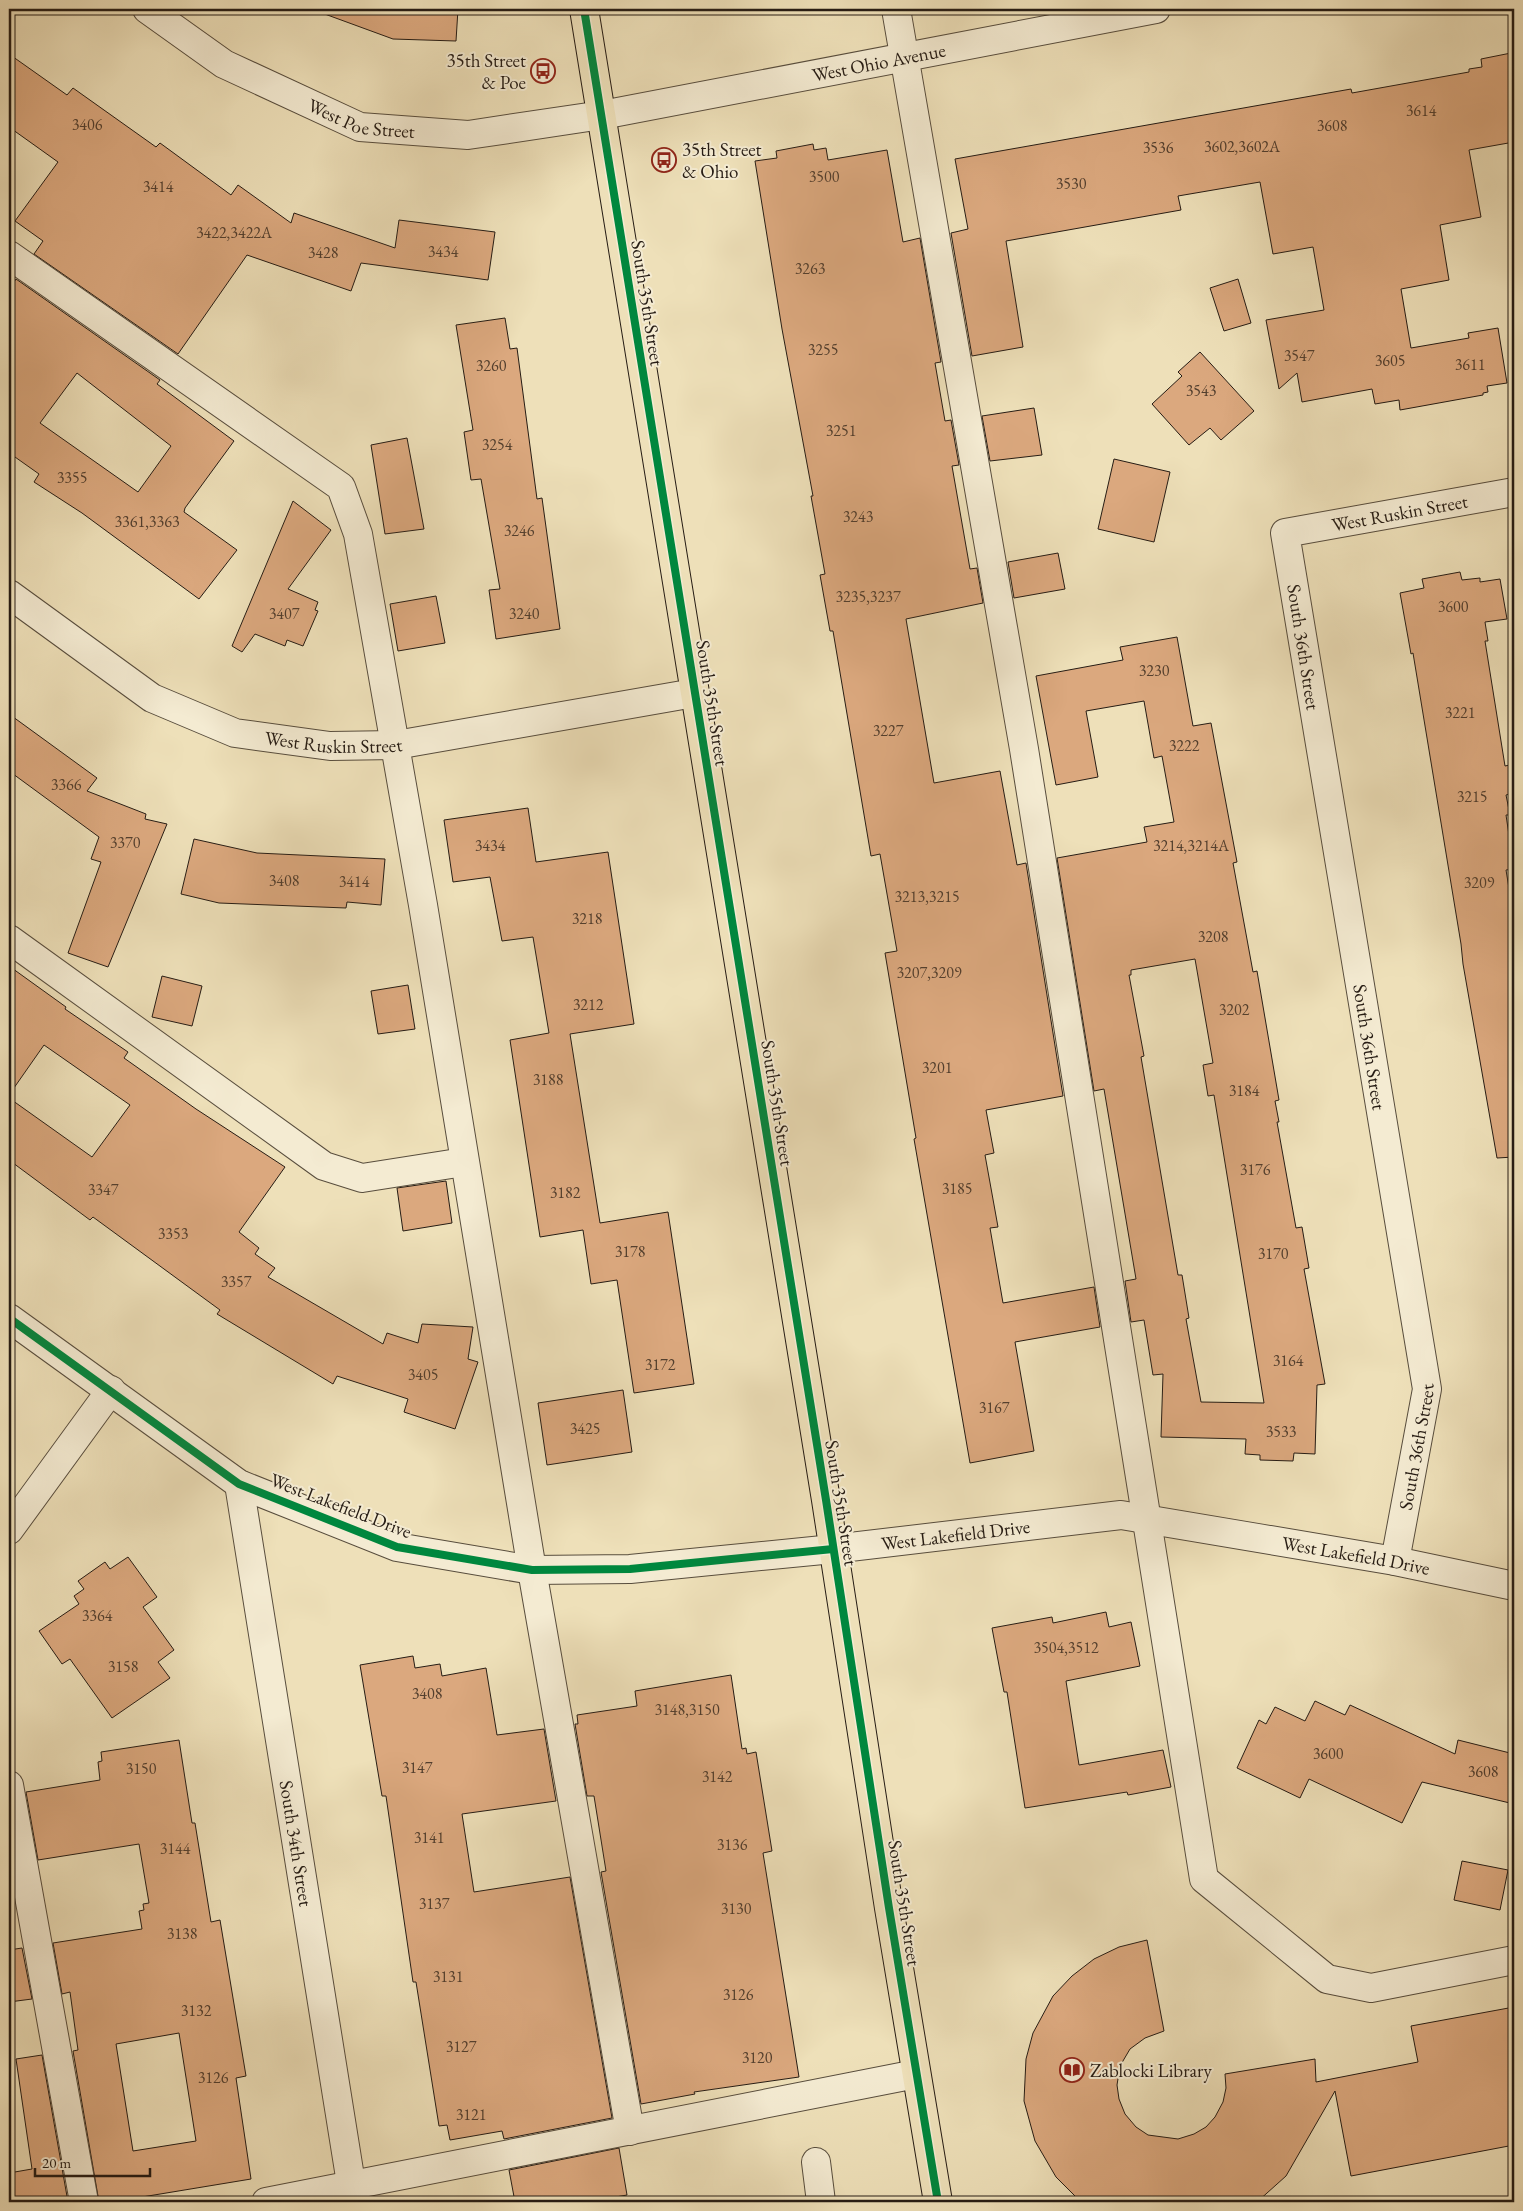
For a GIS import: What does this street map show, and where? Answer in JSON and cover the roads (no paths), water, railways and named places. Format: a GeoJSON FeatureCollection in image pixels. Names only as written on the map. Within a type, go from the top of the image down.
{"type":"FeatureCollection","features":[{"type":"Feature","properties":{"kind":"main road","name":"South 35th Street"},"geometry":{"type":"LineString","coordinates":[[584,9],[938,2202]]}},
{"type":"Feature","properties":{"kind":"street","name":"West Poe Street"},"geometry":{"type":"LineString","coordinates":[[147,9],[224,64],[360,127],[468,135],[602,115]]}},
{"type":"Feature","properties":{"kind":"street"},"geometry":{"type":"LineString","coordinates":[[896,9],[1024,749],[1204,1879],[1327,1979],[1371,1988],[1514,1960]]}},
{"type":"Feature","properties":{"kind":"street","name":"West Ohio Avenue"},"geometry":{"type":"LineString","coordinates":[[602,115],[1156,9]]}},
{"type":"Feature","properties":{"kind":"street"},"geometry":{"type":"LineString","coordinates":[[9,255],[341,488],[358,534],[396,744],[532,1570],[630,2131]]}},
{"type":"Feature","properties":{"kind":"street","name":"West Ruskin Street"},"geometry":{"type":"LineString","coordinates":[[1285,533],[1514,492]]}},
{"type":"Feature","properties":{"kind":"street","name":"South 36th Street"},"geometry":{"type":"LineString","coordinates":[[1285,533],[1427,1389],[1395,1561]]}},
{"type":"Feature","properties":{"kind":"street","name":"West Ruskin Street"},"geometry":{"type":"LineString","coordinates":[[9,594],[152,698],[235,733],[330,746],[396,744],[694,693]]}},
{"type":"Feature","properties":{"kind":"street"},"geometry":{"type":"LineString","coordinates":[[9,939],[324,1166],[362,1178],[464,1162]]}},
{"type":"Feature","properties":{"kind":"street","name":"West Lakefield Drive"},"geometry":{"type":"LineString","coordinates":[[9,1318],[239,1484],[397,1547],[532,1570],[630,1569],[833,1549],[1120,1514],[1395,1561],[1514,1586]]}},
{"type":"Feature","properties":{"kind":"street"},"geometry":{"type":"LineString","coordinates":[[9,1530],[111,1390]]}},
{"type":"Feature","properties":{"kind":"street","name":"South 34th Street"},"geometry":{"type":"LineString","coordinates":[[239,1484],[353,2194]]}},
{"type":"Feature","properties":{"kind":"street"},"geometry":{"type":"LineString","coordinates":[[9,1785],[84,2202]]}},
{"type":"Feature","properties":{"kind":"street"},"geometry":{"type":"LineString","coordinates":[[266,2202],[353,2194],[630,2131],[916,2074]]}},
{"type":"Feature","properties":{"kind":"street"},"geometry":{"type":"LineString","coordinates":[[816,2162],[821,2202]]}},
{"type":"Feature","properties":{"kind":"place","name":"35th Street & Poe"},"geometry":{"type":"Point","coordinates":[543,71]}},
{"type":"Feature","properties":{"kind":"place","name":"35th Street & Ohio"},"geometry":{"type":"Point","coordinates":[664,160]}},
{"type":"Feature","properties":{"kind":"place","name":"Zablocki Library"},"geometry":{"type":"Point","coordinates":[1072,2070]}}]}
